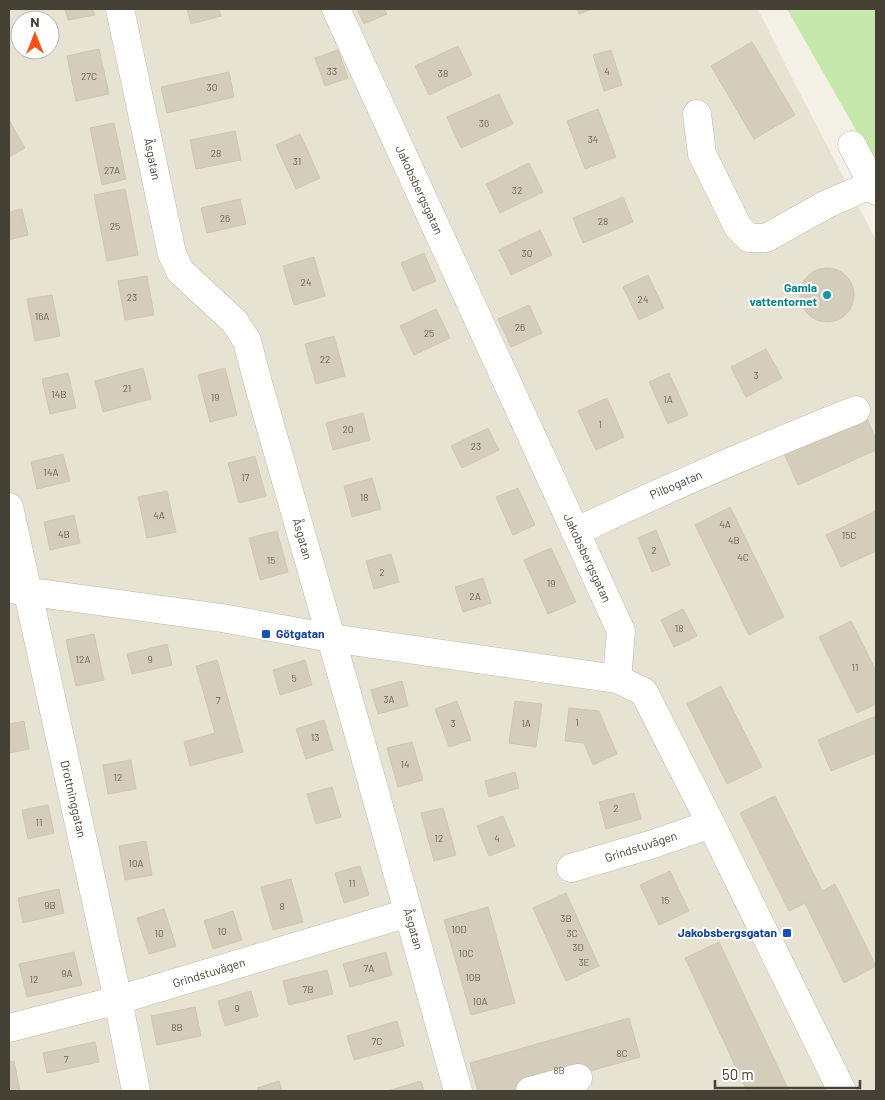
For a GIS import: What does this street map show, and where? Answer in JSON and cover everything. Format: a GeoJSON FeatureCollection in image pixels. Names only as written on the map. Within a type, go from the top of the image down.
{"type":"FeatureCollection","features":[{"type":"Feature","properties":{"kind":"street","name":"Åsgatan"},"geometry":{"type":"LineString","coordinates":[[120,9],[172,254],[180,271],[235,322],[248,341],[258,383],[458,1091]]}},
{"type":"Feature","properties":{"kind":"street","name":"Jakobsbergsgatan"},"geometry":{"type":"LineString","coordinates":[[336,9],[621,631],[617,679]]}},
{"type":"Feature","properties":{"kind":"street"},"geometry":{"type":"LineString","coordinates":[[697,114],[702,154],[738,227],[749,238],[766,238],[827,204],[874,188],[852,145]]}},
{"type":"Feature","properties":{"kind":"street","name":"Pilbogatan"},"geometry":{"type":"LineString","coordinates":[[575,532],[778,441],[856,410]]}},
{"type":"Feature","properties":{"kind":"street","name":"Drottninggatan"},"geometry":{"type":"LineString","coordinates":[[9,507],[18,590],[118,1000],[136,1091]]}},
{"type":"Feature","properties":{"kind":"street"},"geometry":{"type":"LineString","coordinates":[[18,590],[222,618],[331,638],[617,679],[644,692],[842,1091]]}},
{"type":"Feature","properties":{"kind":"street","name":"Grindstuvägen"},"geometry":{"type":"LineString","coordinates":[[571,868],[650,845],[711,824]]}},
{"type":"Feature","properties":{"kind":"street","name":"Grindstuvägen"},"geometry":{"type":"LineString","coordinates":[[9,1028],[118,1000],[408,914]]}},
{"type":"Feature","properties":{"kind":"street"},"geometry":{"type":"LineString","coordinates":[[530,1091],[578,1078]]}},
{"type":"Feature","properties":{"kind":"shaded area"},"geometry":{"type":"Polygon","coordinates":[[[9,9],[758,9],[876,240],[876,1091],[9,1091],[9,9]]]}},
{"type":"Feature","properties":{"kind":"green space"},"geometry":{"type":"Polygon","coordinates":[[[787,9],[876,9],[876,165],[787,9]]]}},
{"type":"Feature","properties":{"kind":"building"},"geometry":{"type":"Polygon","coordinates":[[[65,9],[93,9],[95,15],[68,20],[65,9]]]}},
{"type":"Feature","properties":{"kind":"building"},"geometry":{"type":"Polygon","coordinates":[[[187,9],[219,9],[221,16],[191,24],[187,9]]]}},
{"type":"Feature","properties":{"kind":"building"},"geometry":{"type":"Polygon","coordinates":[[[357,9],[384,9],[387,14],[364,24],[357,9]]]}},
{"type":"Feature","properties":{"kind":"building"},"geometry":{"type":"Polygon","coordinates":[[[577,9],[593,9],[579,14],[577,9]]]}},
{"type":"Feature","properties":{"kind":"building"},"geometry":{"type":"Polygon","coordinates":[[[752,42],[795,115],[754,139],[711,66],[752,42]]]}},
{"type":"Feature","properties":{"kind":"building"},"geometry":{"type":"Polygon","coordinates":[[[458,46],[472,75],[429,95],[415,66],[458,46]]]}},
{"type":"Feature","properties":{"kind":"building"},"geometry":{"type":"Polygon","coordinates":[[[99,49],[109,94],[76,101],[67,56],[99,49]]]}},
{"type":"Feature","properties":{"kind":"building"},"geometry":{"type":"Polygon","coordinates":[[[338,50],[348,78],[325,86],[315,58],[338,50]]]}},
{"type":"Feature","properties":{"kind":"building"},"geometry":{"type":"Polygon","coordinates":[[[611,50],[622,85],[604,91],[593,55],[611,50]]]}},
{"type":"Feature","properties":{"kind":"building"},"geometry":{"type":"Polygon","coordinates":[[[229,72],[234,97],[167,113],[161,87],[229,72]]]}},
{"type":"Feature","properties":{"kind":"building"},"geometry":{"type":"Polygon","coordinates":[[[499,94],[513,124],[461,148],[447,117],[499,94]]]}},
{"type":"Feature","properties":{"kind":"building"},"geometry":{"type":"Polygon","coordinates":[[[598,109],[616,157],[585,169],[567,121],[598,109]]]}},
{"type":"Feature","properties":{"kind":"building"},"geometry":{"type":"Polygon","coordinates":[[[9,120],[25,148],[9,157],[9,120]]]}},
{"type":"Feature","properties":{"kind":"building"},"geometry":{"type":"Polygon","coordinates":[[[114,123],[126,179],[102,185],[90,128],[114,123]]]}},
{"type":"Feature","properties":{"kind":"building"},"geometry":{"type":"Polygon","coordinates":[[[235,131],[241,160],[196,169],[190,140],[235,131]]]}},
{"type":"Feature","properties":{"kind":"building"},"geometry":{"type":"Polygon","coordinates":[[[300,134],[320,178],[296,189],[276,145],[300,134]]]}},
{"type":"Feature","properties":{"kind":"building"},"geometry":{"type":"Polygon","coordinates":[[[529,163],[543,192],[500,213],[486,184],[529,163]]]}},
{"type":"Feature","properties":{"kind":"building"},"geometry":{"type":"Polygon","coordinates":[[[125,189],[138,255],[107,261],[94,195],[125,189]]]}},
{"type":"Feature","properties":{"kind":"building"},"geometry":{"type":"Polygon","coordinates":[[[623,197],[633,222],[583,243],[573,218],[623,197]]]}},
{"type":"Feature","properties":{"kind":"building"},"geometry":{"type":"Polygon","coordinates":[[[240,199],[246,224],[207,233],[201,208],[240,199]]]}},
{"type":"Feature","properties":{"kind":"building"},"geometry":{"type":"Polygon","coordinates":[[[22,209],[28,235],[9,240],[9,212],[22,209]]]}},
{"type":"Feature","properties":{"kind":"building"},"geometry":{"type":"Polygon","coordinates":[[[540,230],[552,255],[511,275],[499,250],[540,230]]]}},
{"type":"Feature","properties":{"kind":"building"},"geometry":{"type":"Polygon","coordinates":[[[424,253],[436,281],[413,291],[401,263],[424,253]]]}},
{"type":"Feature","properties":{"kind":"building"},"geometry":{"type":"Polygon","coordinates":[[[314,257],[325,296],[294,305],[283,266],[314,257]]]}},
{"type":"Feature","properties":{"kind":"building","name":"Gamla vattentornet"},"geometry":{"type":"Polygon","coordinates":[[[822,268],[832,268],[842,272],[850,280],[854,295],[850,310],[842,318],[832,322],[822,322],[812,318],[804,310],[800,300],[800,290],[804,280],[812,272],[822,268]]]}},
{"type":"Feature","properties":{"kind":"building"},"geometry":{"type":"Polygon","coordinates":[[[648,275],[664,308],[639,320],[623,287],[648,275]]]}},
{"type":"Feature","properties":{"kind":"building"},"geometry":{"type":"Polygon","coordinates":[[[147,276],[154,315],[125,320],[118,281],[147,276]]]}},
{"type":"Feature","properties":{"kind":"building"},"geometry":{"type":"Polygon","coordinates":[[[52,295],[60,336],[35,341],[27,299],[52,295]]]}},
{"type":"Feature","properties":{"kind":"building"},"geometry":{"type":"Polygon","coordinates":[[[529,305],[542,333],[511,347],[498,319],[529,305]]]}},
{"type":"Feature","properties":{"kind":"building"},"geometry":{"type":"Polygon","coordinates":[[[436,309],[450,338],[414,355],[400,326],[436,309]]]}},
{"type":"Feature","properties":{"kind":"building"},"geometry":{"type":"Polygon","coordinates":[[[334,336],[345,376],[316,384],[305,344],[334,336]]]}},
{"type":"Feature","properties":{"kind":"building"},"geometry":{"type":"Polygon","coordinates":[[[766,349],[782,378],[746,397],[731,367],[766,349]]]}},
{"type":"Feature","properties":{"kind":"building"},"geometry":{"type":"Polygon","coordinates":[[[143,368],[151,399],[103,412],[95,381],[143,368]]]}},
{"type":"Feature","properties":{"kind":"building"},"geometry":{"type":"Polygon","coordinates":[[[225,368],[237,415],[210,422],[198,375],[225,368]]]}},
{"type":"Feature","properties":{"kind":"building"},"geometry":{"type":"Polygon","coordinates":[[[68,373],[76,408],[50,414],[42,379],[68,373]]]}},
{"type":"Feature","properties":{"kind":"building"},"geometry":{"type":"Polygon","coordinates":[[[669,373],[688,415],[668,424],[649,382],[669,373]]]}},
{"type":"Feature","properties":{"kind":"building"},"geometry":{"type":"Polygon","coordinates":[[[607,398],[624,437],[596,450],[578,411],[607,398]]]}},
{"type":"Feature","properties":{"kind":"building"},"geometry":{"type":"Polygon","coordinates":[[[363,413],[370,440],[333,450],[326,423],[363,413]]]}},
{"type":"Feature","properties":{"kind":"building"},"geometry":{"type":"Polygon","coordinates":[[[865,414],[876,439],[876,450],[798,485],[783,451],[865,414]]]}},
{"type":"Feature","properties":{"kind":"building"},"geometry":{"type":"Polygon","coordinates":[[[488,428],[499,450],[462,468],[451,446],[488,428]]]}},
{"type":"Feature","properties":{"kind":"building"},"geometry":{"type":"Polygon","coordinates":[[[63,454],[70,481],[37,489],[31,462],[63,454]]]}},
{"type":"Feature","properties":{"kind":"building"},"geometry":{"type":"Polygon","coordinates":[[[255,456],[266,496],[239,503],[228,463],[255,456]]]}},
{"type":"Feature","properties":{"kind":"building"},"geometry":{"type":"Polygon","coordinates":[[[372,478],[381,509],[352,517],[344,486],[372,478]]]}},
{"type":"Feature","properties":{"kind":"building"},"geometry":{"type":"Polygon","coordinates":[[[518,488],[535,525],[513,535],[496,497],[518,488]]]}},
{"type":"Feature","properties":{"kind":"building"},"geometry":{"type":"Polygon","coordinates":[[[167,491],[176,532],[147,538],[138,497],[167,491]]]}},
{"type":"Feature","properties":{"kind":"building"},"geometry":{"type":"Polygon","coordinates":[[[730,507],[784,617],[749,635],[695,525],[730,507]]]}},
{"type":"Feature","properties":{"kind":"building"},"geometry":{"type":"Polygon","coordinates":[[[876,511],[876,551],[841,567],[826,535],[876,511]]]}},
{"type":"Feature","properties":{"kind":"building"},"geometry":{"type":"Polygon","coordinates":[[[74,515],[80,543],[50,550],[44,522],[74,515]]]}},
{"type":"Feature","properties":{"kind":"building"},"geometry":{"type":"Polygon","coordinates":[[[656,530],[670,565],[652,572],[638,538],[656,530]]]}},
{"type":"Feature","properties":{"kind":"building"},"geometry":{"type":"Polygon","coordinates":[[[277,531],[288,572],[260,580],[249,538],[277,531]]]}},
{"type":"Feature","properties":{"kind":"building"},"geometry":{"type":"Polygon","coordinates":[[[551,548],[576,602],[548,614],[524,560],[551,548]]]}},
{"type":"Feature","properties":{"kind":"building"},"geometry":{"type":"Polygon","coordinates":[[[391,554],[399,582],[374,589],[366,561],[391,554]]]}},
{"type":"Feature","properties":{"kind":"building"},"geometry":{"type":"Polygon","coordinates":[[[483,578],[491,603],[463,612],[455,587],[483,578]]]}},
{"type":"Feature","properties":{"kind":"building"},"geometry":{"type":"Polygon","coordinates":[[[683,609],[697,636],[674,647],[661,620],[683,609]]]}},
{"type":"Feature","properties":{"kind":"building"},"geometry":{"type":"Polygon","coordinates":[[[851,621],[876,671],[876,704],[857,713],[819,637],[851,621]]]}},
{"type":"Feature","properties":{"kind":"building"},"geometry":{"type":"Polygon","coordinates":[[[94,634],[104,680],[76,686],[66,640],[94,634]]]}},
{"type":"Feature","properties":{"kind":"building"},"geometry":{"type":"Polygon","coordinates":[[[167,644],[172,665],[132,674],[127,654],[167,644]]]}},
{"type":"Feature","properties":{"kind":"building"},"geometry":{"type":"Polygon","coordinates":[[[217,660],[243,752],[190,766],[184,742],[215,733],[196,666],[217,660]]]}},
{"type":"Feature","properties":{"kind":"building"},"geometry":{"type":"Polygon","coordinates":[[[305,660],[312,685],[280,695],[273,670],[305,660]]]}},
{"type":"Feature","properties":{"kind":"building"},"geometry":{"type":"Polygon","coordinates":[[[402,681],[408,706],[378,714],[371,690],[402,681]]]}},
{"type":"Feature","properties":{"kind":"building"},"geometry":{"type":"Polygon","coordinates":[[[721,686],[762,767],[727,784],[687,704],[721,686]]]}},
{"type":"Feature","properties":{"kind":"building"},"geometry":{"type":"Polygon","coordinates":[[[457,701],[471,740],[449,747],[435,709],[457,701]]]}},
{"type":"Feature","properties":{"kind":"building"},"geometry":{"type":"Polygon","coordinates":[[[515,701],[542,704],[536,747],[509,743],[515,701]]]}},
{"type":"Feature","properties":{"kind":"building"},"geometry":{"type":"Polygon","coordinates":[[[569,708],[599,711],[617,754],[593,765],[584,743],[565,741],[569,708]]]}},
{"type":"Feature","properties":{"kind":"building"},"geometry":{"type":"Polygon","coordinates":[[[876,716],[876,753],[831,771],[818,740],[876,716]]]}},
{"type":"Feature","properties":{"kind":"building"},"geometry":{"type":"Polygon","coordinates":[[[324,720],[333,750],[306,759],[296,729],[324,720]]]}},
{"type":"Feature","properties":{"kind":"building"},"geometry":{"type":"Polygon","coordinates":[[[24,721],[29,749],[9,753],[9,724],[24,721]]]}},
{"type":"Feature","properties":{"kind":"building"},"geometry":{"type":"Polygon","coordinates":[[[412,742],[423,780],[398,787],[387,748],[412,742]]]}},
{"type":"Feature","properties":{"kind":"building"},"geometry":{"type":"Polygon","coordinates":[[[131,760],[136,789],[108,794],[103,765],[131,760]]]}},
{"type":"Feature","properties":{"kind":"building"},"geometry":{"type":"Polygon","coordinates":[[[515,772],[519,788],[489,797],[485,781],[515,772]]]}},
{"type":"Feature","properties":{"kind":"building"},"geometry":{"type":"Polygon","coordinates":[[[332,787],[341,817],[316,824],[307,794],[332,787]]]}},
{"type":"Feature","properties":{"kind":"building"},"geometry":{"type":"Polygon","coordinates":[[[634,793],[641,819],[606,829],[599,802],[634,793]]]}},
{"type":"Feature","properties":{"kind":"building"},"geometry":{"type":"Polygon","coordinates":[[[775,796],[822,891],[835,884],[876,966],[844,983],[805,903],[789,911],[740,813],[775,796]]]}},
{"type":"Feature","properties":{"kind":"building"},"geometry":{"type":"Polygon","coordinates":[[[48,805],[54,833],[28,839],[22,810],[48,805]]]}},
{"type":"Feature","properties":{"kind":"building"},"geometry":{"type":"Polygon","coordinates":[[[443,808],[456,855],[434,861],[421,813],[443,808]]]}},
{"type":"Feature","properties":{"kind":"building"},"geometry":{"type":"Polygon","coordinates":[[[503,816],[515,846],[489,856],[477,826],[503,816]]]}},
{"type":"Feature","properties":{"kind":"building"},"geometry":{"type":"Polygon","coordinates":[[[146,841],[152,875],[125,880],[119,846],[146,841]]]}},
{"type":"Feature","properties":{"kind":"building"},"geometry":{"type":"Polygon","coordinates":[[[360,866],[369,895],[344,903],[335,873],[360,866]]]}},
{"type":"Feature","properties":{"kind":"building"},"geometry":{"type":"Polygon","coordinates":[[[670,871],[689,911],[659,925],[640,885],[670,871]]]}},
{"type":"Feature","properties":{"kind":"building"},"geometry":{"type":"Polygon","coordinates":[[[291,879],[303,922],[273,930],[261,887],[291,879]]]}},
{"type":"Feature","properties":{"kind":"building"},"geometry":{"type":"Polygon","coordinates":[[[59,889],[64,913],[23,923],[18,898],[59,889]]]}},
{"type":"Feature","properties":{"kind":"building"},"geometry":{"type":"Polygon","coordinates":[[[566,893],[599,966],[566,981],[533,908],[566,893]]]}},
{"type":"Feature","properties":{"kind":"building"},"geometry":{"type":"Polygon","coordinates":[[[488,907],[515,1003],[471,1015],[444,920],[488,907]]]}},
{"type":"Feature","properties":{"kind":"building"},"geometry":{"type":"Polygon","coordinates":[[[164,909],[176,946],[149,954],[137,918],[164,909]]]}},
{"type":"Feature","properties":{"kind":"building"},"geometry":{"type":"Polygon","coordinates":[[[233,911],[242,940],[213,949],[204,921],[233,911]]]}},
{"type":"Feature","properties":{"kind":"building"},"geometry":{"type":"Polygon","coordinates":[[[719,942],[789,1091],[747,1091],[685,958],[719,942]]]}},
{"type":"Feature","properties":{"kind":"building"},"geometry":{"type":"Polygon","coordinates":[[[74,952],[82,985],[27,997],[19,964],[74,952]]]}},
{"type":"Feature","properties":{"kind":"building"},"geometry":{"type":"Polygon","coordinates":[[[386,952],[392,975],[350,987],[343,964],[386,952]]]}},
{"type":"Feature","properties":{"kind":"building"},"geometry":{"type":"Polygon","coordinates":[[[327,970],[333,994],[289,1005],[283,981],[327,970]]]}},
{"type":"Feature","properties":{"kind":"building"},"geometry":{"type":"Polygon","coordinates":[[[251,991],[258,1016],[225,1026],[218,1001],[251,991]]]}},
{"type":"Feature","properties":{"kind":"building"},"geometry":{"type":"Polygon","coordinates":[[[195,1007],[201,1036],[157,1045],[151,1016],[195,1007]]]}},
{"type":"Feature","properties":{"kind":"building"},"geometry":{"type":"Polygon","coordinates":[[[629,1018],[640,1057],[518,1091],[478,1091],[470,1063],[629,1018]]]}},
{"type":"Feature","properties":{"kind":"building"},"geometry":{"type":"Polygon","coordinates":[[[397,1021],[404,1046],[354,1060],[347,1036],[397,1021]]]}},
{"type":"Feature","properties":{"kind":"building"},"geometry":{"type":"Polygon","coordinates":[[[95,1042],[99,1062],[47,1073],[43,1053],[95,1042]]]}},
{"type":"Feature","properties":{"kind":"building"},"geometry":{"type":"Polygon","coordinates":[[[14,1061],[20,1091],[9,1091],[9,1062],[14,1061]]]}},
{"type":"Feature","properties":{"kind":"building"},"geometry":{"type":"Polygon","coordinates":[[[279,1081],[282,1091],[258,1091],[257,1088],[279,1081]]]}},
{"type":"Feature","properties":{"kind":"building"},"geometry":{"type":"Polygon","coordinates":[[[421,1081],[424,1091],[387,1091],[421,1081]]]}},
{"type":"Feature","properties":{"kind":"place","name":"Gamla vattentornet"},"geometry":{"type":"Point","coordinates":[827,295]}},
{"type":"Feature","properties":{"kind":"place","name":"Götgatan"},"geometry":{"type":"Point","coordinates":[266,634]}},
{"type":"Feature","properties":{"kind":"place","name":"Jakobsbergsgatan"},"geometry":{"type":"Point","coordinates":[787,933]}}]}
